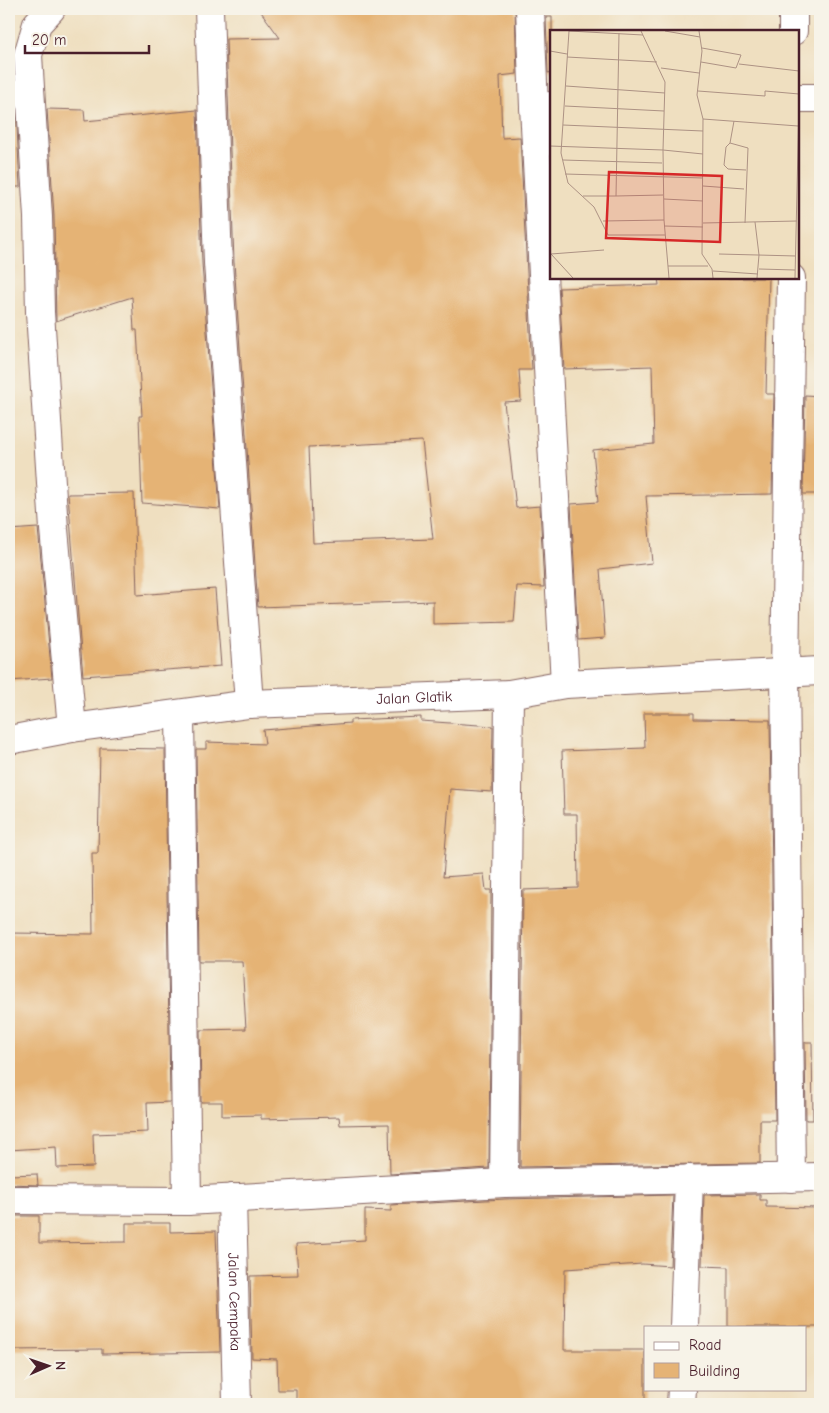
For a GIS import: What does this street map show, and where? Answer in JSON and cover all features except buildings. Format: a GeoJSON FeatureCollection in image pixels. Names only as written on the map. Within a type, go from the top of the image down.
{"type":"FeatureCollection","features":[{"type":"Feature","properties":{"kind":"street"},"geometry":{"type":"LineString","coordinates":[[50,9],[37,24],[28,55],[38,217],[40,312],[54,529],[72,728]]}},
{"type":"Feature","properties":{"kind":"street"},"geometry":{"type":"LineString","coordinates":[[209,9],[218,263],[249,704]]}},
{"type":"Feature","properties":{"kind":"street"},"geometry":{"type":"LineString","coordinates":[[530,9],[543,107],[565,684]]}},
{"type":"Feature","properties":{"kind":"street"},"geometry":{"type":"LineString","coordinates":[[792,9],[793,30]]}},
{"type":"Feature","properties":{"kind":"street"},"geometry":{"type":"LineString","coordinates":[[799,98],[820,98]]}},
{"type":"Feature","properties":{"kind":"street"},"geometry":{"type":"LineString","coordinates":[[791,279],[785,672],[791,1178]]}},
{"type":"Feature","properties":{"kind":"street","name":"Jalan Glatik"},"geometry":{"type":"LineString","coordinates":[[9,740],[72,728],[180,715],[249,704],[510,694],[565,684],[820,671]]}},
{"type":"Feature","properties":{"kind":"street"},"geometry":{"type":"LineString","coordinates":[[504,1183],[510,694]]}},
{"type":"Feature","properties":{"kind":"street"},"geometry":{"type":"LineString","coordinates":[[180,715],[187,1201]]}},
{"type":"Feature","properties":{"kind":"street"},"geometry":{"type":"LineString","coordinates":[[9,1200],[187,1201],[504,1183],[820,1177]]}},
{"type":"Feature","properties":{"kind":"street"},"geometry":{"type":"LineString","coordinates":[[684,1326],[690,1179]]}},
{"type":"Feature","properties":{"kind":"street","name":"Jalan Cempaka"},"geometry":{"type":"LineString","coordinates":[[232,1198],[237,1404]]}},
{"type":"Feature","properties":{"kind":"street"},"geometry":{"type":"LineString","coordinates":[[681,1404],[682,1390]]}}]}
